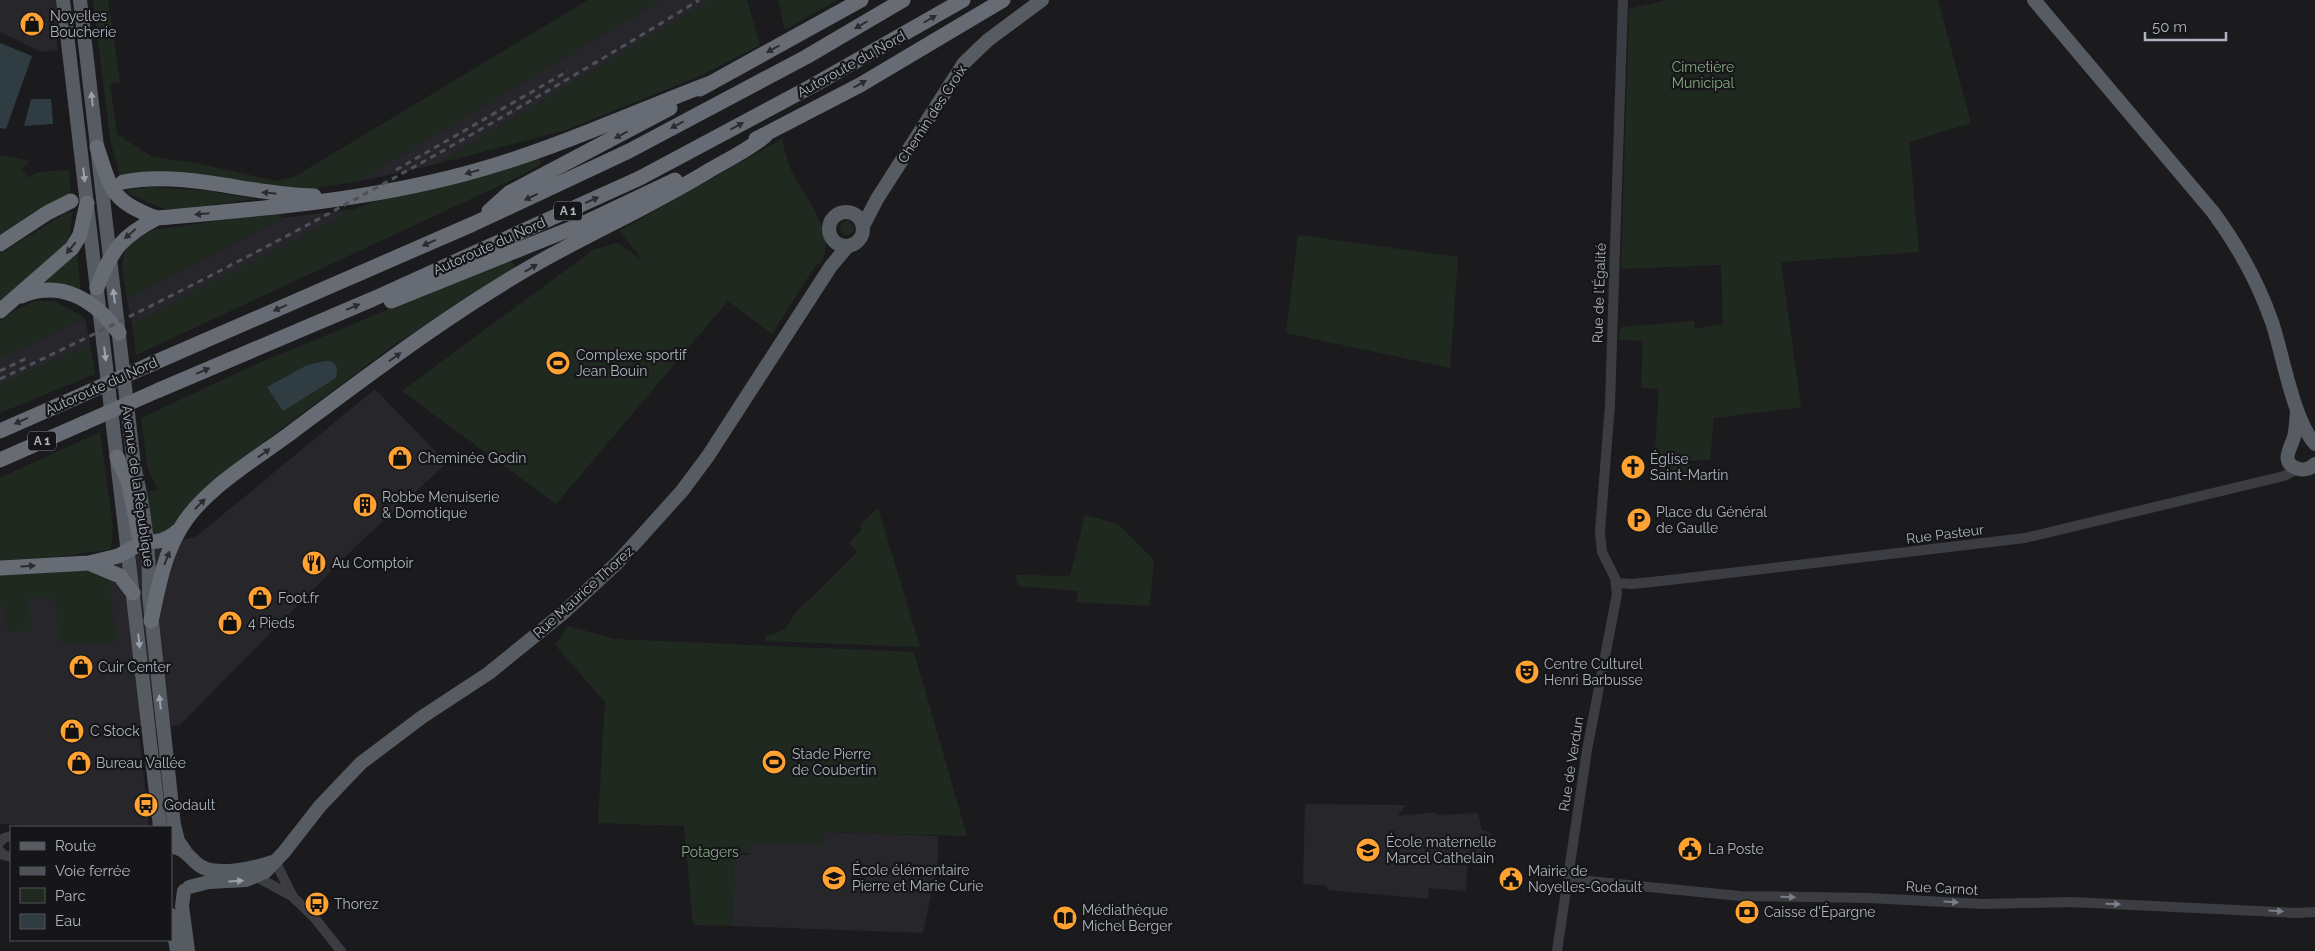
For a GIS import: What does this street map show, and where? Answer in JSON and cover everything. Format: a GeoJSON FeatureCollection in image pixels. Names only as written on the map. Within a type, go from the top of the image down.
{"type":"FeatureCollection","features":[{"type":"Feature","properties":{"kind":"highway"},"geometry":{"type":"LineString","coordinates":[[97,288],[110,259],[128,234],[157,218],[308,204],[424,184],[484,168],[584,135],[708,84],[861,0]]}},
{"type":"Feature","properties":{"kind":"highway","name":"Autoroute du Nord"},"geometry":{"type":"LineString","coordinates":[[0,431],[474,224],[629,151],[750,85],[806,57],[903,0]]}},
{"type":"Feature","properties":{"kind":"highway","name":"Autoroute du Nord"},"geometry":{"type":"LineString","coordinates":[[0,460],[373,299],[640,178],[812,86],[963,0]]}},
{"type":"Feature","properties":{"kind":"highway"},"geometry":{"type":"LineString","coordinates":[[373,299],[392,301],[580,225],[765,136],[818,108],[1003,0]]}},
{"type":"Feature","properties":{"kind":"highway"},"geometry":{"type":"LineString","coordinates":[[474,224],[509,193],[675,106],[708,84]]}},
{"type":"Feature","properties":{"kind":"highway"},"geometry":{"type":"LineString","coordinates":[[151,622],[161,574],[180,529],[198,504],[224,482],[374,371],[465,308],[548,257],[677,190],[749,148],[765,136]]}},
{"type":"Feature","properties":{"kind":"highway"},"geometry":{"type":"LineString","coordinates":[[97,147],[106,176],[119,198],[129,207],[157,218]]}},
{"type":"Feature","properties":{"kind":"highway"},"geometry":{"type":"LineString","coordinates":[[123,182],[140,178],[184,179],[258,192],[353,196]]}},
{"type":"Feature","properties":{"kind":"highway"},"geometry":{"type":"LineString","coordinates":[[0,244],[71,201]]}},
{"type":"Feature","properties":{"kind":"highway"},"geometry":{"type":"LineString","coordinates":[[0,311],[72,248],[82,227],[87,203]]}},
{"type":"Feature","properties":{"kind":"highway"},"geometry":{"type":"LineString","coordinates":[[15,298],[35,291],[58,290],[84,299],[100,309],[119,333]]}},
{"type":"Feature","properties":{"kind":"highway"},"geometry":{"type":"LineString","coordinates":[[117,457],[129,484],[137,530],[139,535],[147,540]]}},
{"type":"Feature","properties":{"kind":"highway"},"geometry":{"type":"LineString","coordinates":[[0,568],[90,563],[114,558],[147,540],[166,539],[180,529]]}},
{"type":"Feature","properties":{"kind":"highway"},"geometry":{"type":"LineString","coordinates":[[90,563],[120,576],[133,593]]}},
{"type":"Feature","properties":{"kind":"main road","name":"Avenue de la République"},"geometry":{"type":"LineString","coordinates":[[63,0],[160,826]]}},
{"type":"Feature","properties":{"kind":"main road","name":"Avenue de la République"},"geometry":{"type":"LineString","coordinates":[[80,0],[134,464],[142,498],[147,540],[151,622],[174,825],[178,841],[189,855]]}},
{"type":"Feature","properties":{"kind":"main road","name":"Chemin des Croix"},"geometry":{"type":"LineString","coordinates":[[863,226],[877,199],[964,63],[988,40],[1042,0]]}},
{"type":"Feature","properties":{"kind":"main road"},"geometry":{"type":"LineString","coordinates":[[2034,0],[2213,212],[2231,236],[2250,271],[2271,320],[2297,409],[2313,442]]}},
{"type":"Feature","properties":{"kind":"main road"},"geometry":{"type":"LineString","coordinates":[[853,213],[860,218],[863,226],[860,239],[848,246],[840,245],[834,241],[829,230],[831,220],[840,213],[853,213],[877,199]]}},
{"type":"Feature","properties":{"kind":"main road","name":"Rue Maurice Thorez"},"geometry":{"type":"LineString","coordinates":[[831,266],[834,241]]}},
{"type":"Feature","properties":{"kind":"main road","name":"Rue Maurice Thorez"},"geometry":{"type":"LineString","coordinates":[[258,877],[284,852],[320,806],[361,763],[422,717],[489,673],[562,613],[639,541],[682,491],[708,456],[831,266],[848,246]]}},
{"type":"Feature","properties":{"kind":"main road"},"geometry":{"type":"LineString","coordinates":[[2297,409],[2292,442],[2287,456],[2291,464],[2298,469],[2310,468],[2315,464]]}},
{"type":"Feature","properties":{"kind":"main road"},"geometry":{"type":"LineString","coordinates":[[2292,442],[2302,438],[2313,442]]}},
{"type":"Feature","properties":{"kind":"main road"},"geometry":{"type":"LineString","coordinates":[[172,848],[189,855],[201,866],[214,870],[252,868],[275,861]]}},
{"type":"Feature","properties":{"kind":"main road"},"geometry":{"type":"LineString","coordinates":[[188,951],[181,891],[196,874],[189,855]]}},
{"type":"Feature","properties":{"kind":"main road"},"geometry":{"type":"LineString","coordinates":[[181,891],[208,882],[246,880],[258,877]]}},
{"type":"Feature","properties":{"kind":"main road"},"geometry":{"type":"LineString","coordinates":[[172,921],[177,951]]}},
{"type":"Feature","properties":{"kind":"street","name":"Rue de l'Égalité"},"geometry":{"type":"LineString","coordinates":[[1616,583],[1602,552],[1600,532],[1610,404],[1623,0]]}},
{"type":"Feature","properties":{"kind":"street"},"geometry":{"type":"LineString","coordinates":[[2271,478],[2282,466],[2287,456]]}},
{"type":"Feature","properties":{"kind":"street","name":"Rue Pasteur"},"geometry":{"type":"LineString","coordinates":[[1616,583],[1632,584],[1660,581],[2025,538],[2284,476],[2298,469]]}},
{"type":"Feature","properties":{"kind":"street","name":"Rue de Verdun"},"geometry":{"type":"LineString","coordinates":[[1557,951],[1586,750],[1617,594],[1616,583]]}},
{"type":"Feature","properties":{"kind":"street"},"geometry":{"type":"LineString","coordinates":[[275,861],[293,897]]}},
{"type":"Feature","properties":{"kind":"street"},"geometry":{"type":"LineString","coordinates":[[258,877],[293,897],[314,916],[341,951]]}},
{"type":"Feature","properties":{"kind":"street","name":"Rue Carnot"},"geometry":{"type":"LineString","coordinates":[[1568,879],[1740,896],[1869,898],[1983,904],[2071,902],[2296,913],[2315,912]]}},
{"type":"Feature","properties":{"kind":"shaded area"},"geometry":{"type":"Polygon","coordinates":[[[0,0],[56,0],[60,30],[57,40],[58,50],[41,52],[0,32],[0,0]]]}},
{"type":"Feature","properties":{"kind":"shaded area"},"geometry":{"type":"Polygon","coordinates":[[[661,0],[711,0],[437,164],[356,182],[661,0]]]}},
{"type":"Feature","properties":{"kind":"shaded area"},"geometry":{"type":"Polygon","coordinates":[[[355,209],[132,324],[127,299],[283,218],[355,209]]]}},
{"type":"Feature","properties":{"kind":"shaded area"},"geometry":{"type":"Polygon","coordinates":[[[85,318],[90,344],[0,385],[0,358],[85,318]]]}},
{"type":"Feature","properties":{"kind":"shaded area"},"geometry":{"type":"Polygon","coordinates":[[[375,389],[447,463],[354,548],[180,725],[139,730],[149,826],[18,826],[0,824],[0,571],[109,561],[197,536],[375,389]]]}},
{"type":"Feature","properties":{"kind":"shaded area","name":"École maternelle Marcel Cathelain"},"geometry":{"type":"Polygon","coordinates":[[[1305,804],[1406,805],[1398,816],[1436,812],[1436,815],[1478,813],[1482,830],[1491,833],[1481,865],[1468,861],[1466,891],[1429,888],[1428,899],[1328,890],[1326,886],[1303,884],[1305,804]]]}},
{"type":"Feature","properties":{"kind":"shaded area","name":"École élémentaire Pierre et Marie Curie"},"geometry":{"type":"Polygon","coordinates":[[[825,832],[938,836],[938,862],[923,933],[732,926],[734,855],[748,855],[749,842],[822,845],[825,832]]]}},
{"type":"Feature","properties":{"kind":"green space"},"geometry":{"type":"Polygon","coordinates":[[[93,0],[108,0],[120,82],[110,83],[117,134],[152,157],[196,163],[276,181],[294,177],[588,0],[661,0],[356,182],[319,187],[317,192],[120,177],[110,138],[93,0]]]}},
{"type":"Feature","properties":{"kind":"green space"},"geometry":{"type":"Polygon","coordinates":[[[711,0],[747,0],[760,45],[702,75],[566,130],[437,164],[711,0]]]}},
{"type":"Feature","properties":{"kind":"green space"},"geometry":{"type":"Polygon","coordinates":[[[778,0],[837,0],[785,30],[778,0]]]}},
{"type":"Feature","properties":{"kind":"green space","name":"Cimetière Municipal"},"geometry":{"type":"Polygon","coordinates":[[[1667,0],[1938,0],[1971,123],[1909,142],[1919,252],[1781,262],[1801,407],[1714,418],[1710,460],[1689,461],[1691,481],[1653,478],[1659,389],[1641,388],[1643,341],[1618,340],[1621,327],[1694,321],[1695,329],[1723,324],[1721,265],[1621,269],[1629,9],[1667,0]]]}},
{"type":"Feature","properties":{"kind":"green space","name":"Complexe sportif Jean Bouin"},"geometry":{"type":"Polygon","coordinates":[[[782,139],[792,171],[818,216],[822,227],[825,250],[822,262],[815,266],[772,334],[728,301],[556,504],[402,391],[593,250],[617,243],[643,260],[619,231],[782,139]]]}},
{"type":"Feature","properties":{"kind":"green space"},"geometry":{"type":"Polygon","coordinates":[[[0,155],[30,161],[22,169],[29,178],[37,172],[69,170],[71,193],[0,235],[0,155]]]}},
{"type":"Feature","properties":{"kind":"green space"},"geometry":{"type":"Polygon","coordinates":[[[538,157],[541,164],[520,176],[136,355],[132,324],[355,209],[381,199],[538,157]]]}},
{"type":"Feature","properties":{"kind":"green space"},"geometry":{"type":"Polygon","coordinates":[[[149,187],[200,190],[256,199],[172,210],[162,208],[129,194],[127,190],[149,187]]]}},
{"type":"Feature","properties":{"kind":"green space"},"geometry":{"type":"Polygon","coordinates":[[[73,212],[68,243],[0,302],[0,254],[64,214],[73,212]]]}},
{"type":"Feature","properties":{"kind":"green space"},"geometry":{"type":"Polygon","coordinates":[[[279,212],[283,218],[127,299],[123,275],[124,257],[132,242],[141,236],[154,230],[279,212]]]}},
{"type":"Feature","properties":{"kind":"green space"},"geometry":{"type":"Polygon","coordinates":[[[847,221],[852,223],[854,228],[852,233],[847,235],[842,233],[840,228],[842,223],[847,221]]]}},
{"type":"Feature","properties":{"kind":"green space"},"geometry":{"type":"Polygon","coordinates":[[[1298,235],[1458,257],[1450,368],[1286,333],[1298,235]]]}},
{"type":"Feature","properties":{"kind":"green space"},"geometry":{"type":"Polygon","coordinates":[[[77,252],[81,292],[37,285],[77,252]]]}},
{"type":"Feature","properties":{"kind":"green space"},"geometry":{"type":"Polygon","coordinates":[[[510,259],[517,270],[485,287],[391,347],[221,474],[168,532],[151,534],[145,491],[158,490],[148,469],[141,418],[250,367],[510,259]],[[325,361],[307,365],[267,387],[284,411],[325,361]]]}},
{"type":"Feature","properties":{"kind":"green space"},"geometry":{"type":"Polygon","coordinates":[[[34,301],[54,301],[85,318],[0,358],[0,321],[14,311],[34,301]]]}},
{"type":"Feature","properties":{"kind":"green space"},"geometry":{"type":"Polygon","coordinates":[[[90,344],[95,374],[0,413],[0,385],[90,344]]]}},
{"type":"Feature","properties":{"kind":"green space"},"geometry":{"type":"Polygon","coordinates":[[[100,432],[113,527],[111,549],[59,557],[0,560],[0,478],[100,432]]]}},
{"type":"Feature","properties":{"kind":"green space"},"geometry":{"type":"Polygon","coordinates":[[[878,508],[920,647],[766,641],[765,636],[775,634],[786,627],[800,608],[857,552],[849,543],[862,529],[859,526],[878,508]]]}},
{"type":"Feature","properties":{"kind":"green space"},"geometry":{"type":"Polygon","coordinates":[[[1085,515],[1118,524],[1154,560],[1150,606],[1077,602],[1078,591],[1018,586],[1015,575],[1070,576],[1085,515]]]}},
{"type":"Feature","properties":{"kind":"green space"},"geometry":{"type":"Polygon","coordinates":[[[85,570],[109,578],[117,642],[60,645],[55,597],[28,599],[31,630],[8,632],[3,607],[0,607],[0,575],[85,570]]]}},
{"type":"Feature","properties":{"kind":"green space","name":"Stade Pierre de Coubertin"},"geometry":{"type":"Polygon","coordinates":[[[568,626],[615,639],[914,652],[967,836],[825,832],[822,845],[750,842],[749,853],[734,855],[732,926],[693,925],[684,826],[598,823],[605,702],[555,645],[568,626]]]}},
{"type":"Feature","properties":{"kind":"water"},"geometry":{"type":"Polygon","coordinates":[[[0,43],[32,56],[6,129],[0,128],[0,43]]]}},
{"type":"Feature","properties":{"kind":"water"},"geometry":{"type":"Polygon","coordinates":[[[31,99],[51,99],[53,124],[24,126],[31,99]]]}},
{"type":"Feature","properties":{"kind":"water"},"geometry":{"type":"Polygon","coordinates":[[[325,361],[333,362],[337,368],[336,378],[283,411],[267,387],[307,365],[325,361]]]}},
{"type":"Feature","properties":{"kind":"railway"},"geometry":{"type":"LineString","coordinates":[[0,379],[179,292],[355,199],[528,102],[699,0]]}},
{"type":"Feature","properties":{"kind":"railway"},"geometry":{"type":"LineString","coordinates":[[396,170],[568,71]]}},
{"type":"Feature","properties":{"kind":"railway"},"geometry":{"type":"LineString","coordinates":[[0,371],[27,358]]}},
{"type":"Feature","properties":{"kind":"place","name":"Noyelles Boucherie"},"geometry":{"type":"Point","coordinates":[32,24]}},
{"type":"Feature","properties":{"kind":"place","name":"Complexe sportif Jean Bouin"},"geometry":{"type":"Point","coordinates":[558,363]}},
{"type":"Feature","properties":{"kind":"place","name":"Cheminée Godin"},"geometry":{"type":"Point","coordinates":[400,458]}},
{"type":"Feature","properties":{"kind":"place","name":"Église Saint-Martin"},"geometry":{"type":"Point","coordinates":[1633,467]}},
{"type":"Feature","properties":{"kind":"place","name":"Robbe Menuiserie & Domotique"},"geometry":{"type":"Point","coordinates":[365,505]}},
{"type":"Feature","properties":{"kind":"place","name":"Place du Général de Gaulle"},"geometry":{"type":"Point","coordinates":[1639,520]}},
{"type":"Feature","properties":{"kind":"place","name":"Au Comptoir"},"geometry":{"type":"Point","coordinates":[314,563]}},
{"type":"Feature","properties":{"kind":"place","name":"Foot.fr"},"geometry":{"type":"Point","coordinates":[260,598]}},
{"type":"Feature","properties":{"kind":"place","name":"4 Pieds"},"geometry":{"type":"Point","coordinates":[230,623]}},
{"type":"Feature","properties":{"kind":"place","name":"Cuir Center"},"geometry":{"type":"Point","coordinates":[81,667]}},
{"type":"Feature","properties":{"kind":"place","name":"Centre Culturel Henri Barbusse"},"geometry":{"type":"Point","coordinates":[1527,672]}},
{"type":"Feature","properties":{"kind":"place","name":"C Stock"},"geometry":{"type":"Point","coordinates":[72,731]}},
{"type":"Feature","properties":{"kind":"place","name":"Stade Pierre de Coubertin"},"geometry":{"type":"Point","coordinates":[774,762]}},
{"type":"Feature","properties":{"kind":"place","name":"Bureau Vallée"},"geometry":{"type":"Point","coordinates":[79,763]}},
{"type":"Feature","properties":{"kind":"place","name":"Godault"},"geometry":{"type":"Point","coordinates":[146,805]}},
{"type":"Feature","properties":{"kind":"place","name":"La Poste"},"geometry":{"type":"Point","coordinates":[1690,849]}},
{"type":"Feature","properties":{"kind":"place","name":"École maternelle Marcel Cathelain"},"geometry":{"type":"Point","coordinates":[1368,850]}},
{"type":"Feature","properties":{"kind":"place","name":"École élémentaire Pierre et Marie Curie"},"geometry":{"type":"Point","coordinates":[834,878]}},
{"type":"Feature","properties":{"kind":"place","name":"Mairie de Noyelles-Godault"},"geometry":{"type":"Point","coordinates":[1511,879]}},
{"type":"Feature","properties":{"kind":"place","name":"Thorez"},"geometry":{"type":"Point","coordinates":[317,904]}},
{"type":"Feature","properties":{"kind":"place","name":"Caisse d'Épargne"},"geometry":{"type":"Point","coordinates":[1747,912]}},
{"type":"Feature","properties":{"kind":"place","name":"Médiathèque Michel Berger"},"geometry":{"type":"Point","coordinates":[1065,918]}},
{"type":"Feature","properties":{"kind":"park label","name":"Potagers"},"geometry":{"type":"Point","coordinates":[710,852]}}]}
